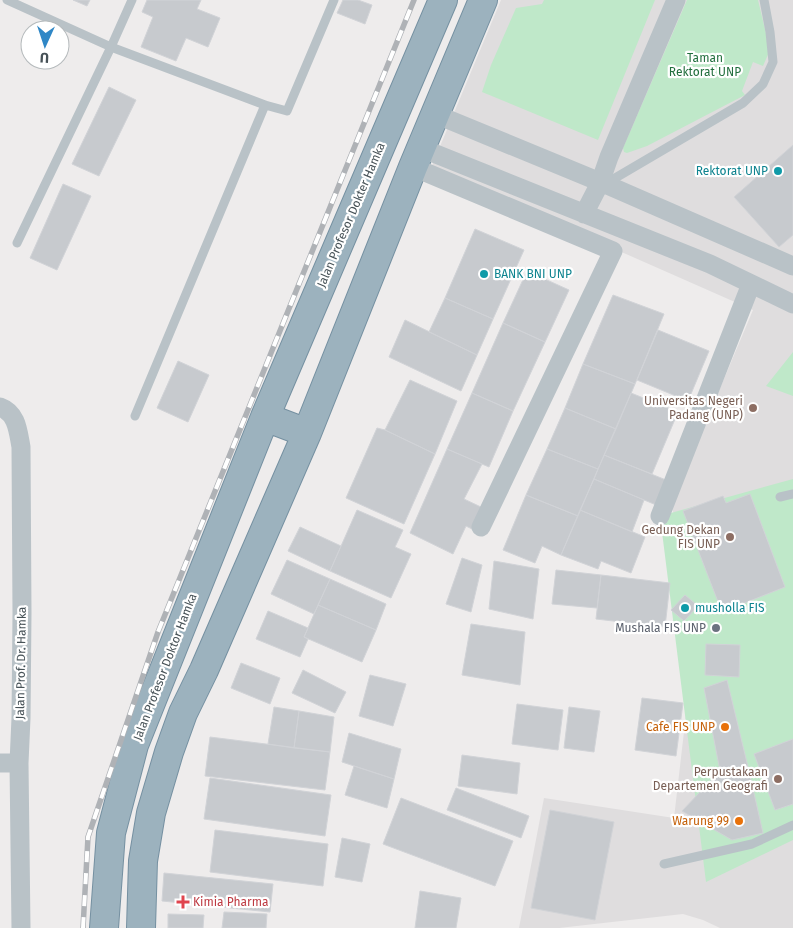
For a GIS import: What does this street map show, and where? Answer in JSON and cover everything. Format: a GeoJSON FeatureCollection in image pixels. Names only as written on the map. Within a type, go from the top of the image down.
{"type":"FeatureCollection","features":[{"type":"Feature","properties":{"kind":"highway"},"geometry":{"type":"LineString","coordinates":[[141,928],[143,861],[151,813],[168,752],[183,713],[204,670],[307,433],[417,158],[483,0]]}},
{"type":"Feature","properties":{"kind":"highway"},"geometry":{"type":"LineString","coordinates":[[440,7],[471,29]]}},
{"type":"Feature","properties":{"kind":"highway","name":"Jalan Profesor Dokter Hamka"},"geometry":{"type":"LineString","coordinates":[[265,417],[440,7]]}},
{"type":"Feature","properties":{"kind":"highway"},"geometry":{"type":"LineString","coordinates":[[265,417],[307,433]]}},
{"type":"Feature","properties":{"kind":"highway","name":"Jalan Profesor Doktor Hamka"},"geometry":{"type":"LineString","coordinates":[[104,928],[111,833],[134,745],[265,417]]}},
{"type":"Feature","properties":{"kind":"street"},"geometry":{"type":"LineString","coordinates":[[584,214],[602,184],[609,157],[676,0]]}},
{"type":"Feature","properties":{"kind":"street"},"geometry":{"type":"LineString","coordinates":[[435,114],[793,266]]}},
{"type":"Feature","properties":{"kind":"street"},"geometry":{"type":"LineString","coordinates":[[417,158],[584,214],[710,264],[793,304]]}},
{"type":"Feature","properties":{"kind":"street"},"geometry":{"type":"LineString","coordinates":[[417,158],[613,251],[481,527]]}},
{"type":"Feature","properties":{"kind":"street"},"geometry":{"type":"LineString","coordinates":[[660,516],[751,284]]}},
{"type":"Feature","properties":{"kind":"street","name":"Jalan Prof. Dr. Hamka"},"geometry":{"type":"LineString","coordinates":[[0,406],[8,410],[16,424],[21,447],[22,613],[9,763],[21,928]]}},
{"type":"Feature","properties":{"kind":"lane"},"geometry":{"type":"LineString","coordinates":[[7,0],[111,47],[287,112],[334,0]]}},
{"type":"Feature","properties":{"kind":"lane"},"geometry":{"type":"LineString","coordinates":[[17,244],[132,0]]}},
{"type":"Feature","properties":{"kind":"lane"},"geometry":{"type":"LineString","coordinates":[[602,184],[743,103],[763,84],[773,62],[764,0]]}},
{"type":"Feature","properties":{"kind":"lane"},"geometry":{"type":"LineString","coordinates":[[135,416],[265,105]]}},
{"type":"Feature","properties":{"kind":"lane"},"geometry":{"type":"LineString","coordinates":[[780,497],[793,494]]}},
{"type":"Feature","properties":{"kind":"lane"},"geometry":{"type":"LineString","coordinates":[[664,864],[752,844],[793,825]]}},
{"type":"Feature","properties":{"kind":"shaded area","name":"Universitas Negeri Padang (UNP)"},"geometry":{"type":"Polygon","coordinates":[[[501,0],[793,0],[793,928],[720,928],[683,914],[559,928],[519,928],[544,798],[674,818],[695,637],[682,540],[671,505],[753,310],[431,168],[501,0]]]}},
{"type":"Feature","properties":{"kind":"green space"},"geometry":{"type":"Polygon","coordinates":[[[544,0],[655,0],[598,140],[482,92],[491,65],[516,8],[542,4],[544,0]]]}},
{"type":"Feature","properties":{"kind":"green space","name":"Taman Rektorat UNP"},"geometry":{"type":"Polygon","coordinates":[[[687,0],[758,0],[770,50],[763,66],[753,62],[742,91],[745,95],[647,146],[627,153],[624,152],[623,148],[687,0]]]}},
{"type":"Feature","properties":{"kind":"green space"},"geometry":{"type":"Polygon","coordinates":[[[793,352],[793,396],[766,386],[793,352]]]}},
{"type":"Feature","properties":{"kind":"green space"},"geometry":{"type":"Polygon","coordinates":[[[793,479],[793,840],[706,882],[660,516],[793,479]]]}},
{"type":"Feature","properties":{"kind":"building"},"geometry":{"type":"Polygon","coordinates":[[[73,0],[90,0],[87,6],[73,0]]]}},
{"type":"Feature","properties":{"kind":"building"},"geometry":{"type":"Polygon","coordinates":[[[147,0],[201,0],[197,9],[220,18],[208,47],[186,38],[176,61],[141,47],[153,17],[142,12],[147,0]]]}},
{"type":"Feature","properties":{"kind":"building"},"geometry":{"type":"Polygon","coordinates":[[[343,0],[358,0],[372,5],[365,24],[337,13],[343,0]]]}},
{"type":"Feature","properties":{"kind":"building"},"geometry":{"type":"Polygon","coordinates":[[[109,87],[136,100],[99,176],[72,164],[109,87]]]}},
{"type":"Feature","properties":{"kind":"building","name":"Rektorat UNP"},"geometry":{"type":"Polygon","coordinates":[[[793,145],[793,235],[779,247],[734,197],[793,145]]]}},
{"type":"Feature","properties":{"kind":"building"},"geometry":{"type":"Polygon","coordinates":[[[63,184],[91,196],[57,270],[30,258],[63,184]]]}},
{"type":"Feature","properties":{"kind":"building","name":"BANK BNI UNP"},"geometry":{"type":"Polygon","coordinates":[[[475,229],[524,250],[493,319],[445,298],[475,229]]]}},
{"type":"Feature","properties":{"kind":"building"},"geometry":{"type":"Polygon","coordinates":[[[527,271],[569,290],[545,342],[503,323],[527,271]]]}},
{"type":"Feature","properties":{"kind":"building"},"geometry":{"type":"Polygon","coordinates":[[[613,295],[664,314],[635,384],[583,364],[613,295]]]}},
{"type":"Feature","properties":{"kind":"building"},"geometry":{"type":"Polygon","coordinates":[[[445,298],[493,319],[477,355],[429,332],[445,298]]]}},
{"type":"Feature","properties":{"kind":"building"},"geometry":{"type":"Polygon","coordinates":[[[405,320],[477,355],[461,391],[389,357],[405,320]]]}},
{"type":"Feature","properties":{"kind":"building"},"geometry":{"type":"Polygon","coordinates":[[[503,323],[545,342],[513,411],[472,393],[503,323]]]}},
{"type":"Feature","properties":{"kind":"building"},"geometry":{"type":"Polygon","coordinates":[[[658,330],[709,351],[688,401],[637,380],[658,330]]]}},
{"type":"Feature","properties":{"kind":"building"},"geometry":{"type":"Polygon","coordinates":[[[178,361],[209,375],[188,422],[157,408],[178,361]]]}},
{"type":"Feature","properties":{"kind":"building"},"geometry":{"type":"Polygon","coordinates":[[[583,364],[635,384],[616,429],[565,408],[583,364]]]}},
{"type":"Feature","properties":{"kind":"building"},"geometry":{"type":"Polygon","coordinates":[[[410,380],[457,401],[435,454],[385,430],[410,380]]]}},
{"type":"Feature","properties":{"kind":"building"},"geometry":{"type":"Polygon","coordinates":[[[472,393],[513,411],[489,467],[447,449],[472,393]]]}},
{"type":"Feature","properties":{"kind":"building"},"geometry":{"type":"Polygon","coordinates":[[[631,393],[678,412],[652,474],[604,455],[631,393]]]}},
{"type":"Feature","properties":{"kind":"building"},"geometry":{"type":"Polygon","coordinates":[[[565,408],[616,429],[598,469],[547,449],[565,408]]]}},
{"type":"Feature","properties":{"kind":"building"},"geometry":{"type":"Polygon","coordinates":[[[377,428],[435,454],[404,524],[346,498],[377,428]]]}},
{"type":"Feature","properties":{"kind":"building"},"geometry":{"type":"Polygon","coordinates":[[[447,449],[482,464],[464,499],[483,508],[472,529],[466,526],[453,554],[410,533],[447,449]]]}},
{"type":"Feature","properties":{"kind":"building"},"geometry":{"type":"Polygon","coordinates":[[[547,449],[598,469],[578,516],[526,495],[547,449]]]}},
{"type":"Feature","properties":{"kind":"building"},"geometry":{"type":"Polygon","coordinates":[[[604,455],[671,482],[661,507],[594,479],[604,455]]]}},
{"type":"Feature","properties":{"kind":"building"},"geometry":{"type":"Polygon","coordinates":[[[594,479],[644,500],[632,532],[580,510],[594,479]]]}},
{"type":"Feature","properties":{"kind":"building","name":"Gedung Dekan FIS UNP"},"geometry":{"type":"Polygon","coordinates":[[[750,494],[785,587],[722,612],[683,511],[723,496],[726,503],[750,494]]]}},
{"type":"Feature","properties":{"kind":"building"},"geometry":{"type":"Polygon","coordinates":[[[526,495],[578,516],[561,555],[542,546],[535,563],[503,550],[526,495]]]}},
{"type":"Feature","properties":{"kind":"building"},"geometry":{"type":"Polygon","coordinates":[[[357,510],[403,530],[395,547],[411,554],[391,598],[330,571],[357,510]]]}},
{"type":"Feature","properties":{"kind":"building"},"geometry":{"type":"Polygon","coordinates":[[[580,510],[645,537],[631,573],[601,561],[598,569],[561,555],[580,510]]]}},
{"type":"Feature","properties":{"kind":"building"},"geometry":{"type":"Polygon","coordinates":[[[300,527],[341,546],[330,571],[288,551],[300,527]]]}},
{"type":"Feature","properties":{"kind":"building"},"geometry":{"type":"Polygon","coordinates":[[[462,558],[482,565],[471,612],[446,604],[462,558]]]}},
{"type":"Feature","properties":{"kind":"building"},"geometry":{"type":"Polygon","coordinates":[[[287,560],[330,579],[314,614],[271,594],[287,560]]]}},
{"type":"Feature","properties":{"kind":"building"},"geometry":{"type":"Polygon","coordinates":[[[494,561],[539,569],[533,619],[489,609],[494,561]]]}},
{"type":"Feature","properties":{"kind":"building"},"geometry":{"type":"Polygon","coordinates":[[[556,570],[601,575],[597,608],[552,604],[556,570]]]}},
{"type":"Feature","properties":{"kind":"building"},"geometry":{"type":"Polygon","coordinates":[[[601,575],[670,583],[665,627],[596,619],[601,575]]]}},
{"type":"Feature","properties":{"kind":"building"},"geometry":{"type":"Polygon","coordinates":[[[330,579],[386,604],[376,630],[318,605],[330,579]]]}},
{"type":"Feature","properties":{"kind":"building","name":"musholla FIS"},"geometry":{"type":"Polygon","coordinates":[[[685,595],[698,606],[684,621],[671,610],[685,595]]]}},
{"type":"Feature","properties":{"kind":"building"},"geometry":{"type":"Polygon","coordinates":[[[318,605],[376,630],[362,662],[304,637],[318,605]]]}},
{"type":"Feature","properties":{"kind":"building"},"geometry":{"type":"Polygon","coordinates":[[[268,611],[308,628],[304,637],[308,639],[300,657],[256,639],[268,611]]]}},
{"type":"Feature","properties":{"kind":"building"},"geometry":{"type":"Polygon","coordinates":[[[471,624],[525,632],[520,685],[462,675],[471,624]]]}},
{"type":"Feature","properties":{"kind":"building"},"geometry":{"type":"Polygon","coordinates":[[[706,644],[740,645],[739,677],[705,675],[706,644]]]}},
{"type":"Feature","properties":{"kind":"building"},"geometry":{"type":"Polygon","coordinates":[[[241,663],[280,678],[270,704],[231,688],[241,663]]]}},
{"type":"Feature","properties":{"kind":"building"},"geometry":{"type":"Polygon","coordinates":[[[303,670],[346,692],[335,713],[292,693],[303,670]]]}},
{"type":"Feature","properties":{"kind":"building"},"geometry":{"type":"Polygon","coordinates":[[[370,675],[406,684],[393,726],[359,716],[370,675]]]}},
{"type":"Feature","properties":{"kind":"building","name":"Cafe FIS UNP"},"geometry":{"type":"Polygon","coordinates":[[[727,680],[748,767],[720,771],[704,688],[727,680]]]}},
{"type":"Feature","properties":{"kind":"building"},"geometry":{"type":"Polygon","coordinates":[[[642,698],[683,703],[676,756],[635,750],[642,698]]]}},
{"type":"Feature","properties":{"kind":"building"},"geometry":{"type":"Polygon","coordinates":[[[517,704],[563,710],[558,750],[512,744],[517,704]]]}},
{"type":"Feature","properties":{"kind":"building"},"geometry":{"type":"Polygon","coordinates":[[[274,707],[299,711],[294,748],[268,744],[274,707]]]}},
{"type":"Feature","properties":{"kind":"building"},"geometry":{"type":"Polygon","coordinates":[[[569,707],[600,711],[594,752],[564,748],[569,707]]]}},
{"type":"Feature","properties":{"kind":"building"},"geometry":{"type":"Polygon","coordinates":[[[299,711],[334,717],[330,752],[294,748],[299,711]]]}},
{"type":"Feature","properties":{"kind":"building"},"geometry":{"type":"Polygon","coordinates":[[[349,733],[401,749],[394,779],[342,762],[349,733]]]}},
{"type":"Feature","properties":{"kind":"building"},"geometry":{"type":"Polygon","coordinates":[[[210,737],[330,752],[325,790],[205,776],[210,737]]]}},
{"type":"Feature","properties":{"kind":"building","name":"Perpustakaan Departemen Geografi"},"geometry":{"type":"Polygon","coordinates":[[[793,739],[793,804],[775,810],[754,754],[793,739]]]}},
{"type":"Feature","properties":{"kind":"building"},"geometry":{"type":"Polygon","coordinates":[[[462,755],[520,763],[517,794],[458,786],[462,755]]]}},
{"type":"Feature","properties":{"kind":"building"},"geometry":{"type":"Polygon","coordinates":[[[354,766],[394,779],[387,808],[345,795],[354,766]]]}},
{"type":"Feature","properties":{"kind":"building"},"geometry":{"type":"Polygon","coordinates":[[[748,767],[763,833],[732,840],[682,811],[720,771],[748,767]]]}},
{"type":"Feature","properties":{"kind":"building"},"geometry":{"type":"Polygon","coordinates":[[[210,778],[331,795],[325,836],[204,819],[210,778]]]}},
{"type":"Feature","properties":{"kind":"building"},"geometry":{"type":"Polygon","coordinates":[[[456,788],[529,816],[521,838],[447,810],[456,788]]]}},
{"type":"Feature","properties":{"kind":"building"},"geometry":{"type":"Polygon","coordinates":[[[401,798],[513,841],[495,886],[383,844],[401,798]]]}},
{"type":"Feature","properties":{"kind":"building"},"geometry":{"type":"Polygon","coordinates":[[[550,810],[614,822],[595,920],[531,908],[550,810]]]}},
{"type":"Feature","properties":{"kind":"building"},"geometry":{"type":"Polygon","coordinates":[[[215,830],[328,844],[323,886],[210,872],[215,830]]]}},
{"type":"Feature","properties":{"kind":"building"},"geometry":{"type":"Polygon","coordinates":[[[342,838],[370,844],[362,882],[335,877],[342,838]]]}},
{"type":"Feature","properties":{"kind":"building"},"geometry":{"type":"Polygon","coordinates":[[[164,873],[273,884],[270,912],[162,901],[164,873]]]}},
{"type":"Feature","properties":{"kind":"building"},"geometry":{"type":"Polygon","coordinates":[[[420,891],[461,898],[456,928],[415,928],[420,891]]]}},
{"type":"Feature","properties":{"kind":"building"},"geometry":{"type":"Polygon","coordinates":[[[224,912],[267,914],[266,928],[222,928],[224,912]]]}},
{"type":"Feature","properties":{"kind":"building"},"geometry":{"type":"Polygon","coordinates":[[[168,914],[204,915],[203,928],[168,928],[168,914]]]}},
{"type":"Feature","properties":{"kind":"railway"},"geometry":{"type":"LineString","coordinates":[[83,928],[88,837],[158,632],[414,0]]}},
{"type":"Feature","properties":{"kind":"place","name":"Rektorat UNP"},"geometry":{"type":"Point","coordinates":[778,171]}},
{"type":"Feature","properties":{"kind":"place","name":"BANK BNI UNP"},"geometry":{"type":"Point","coordinates":[484,274]}},
{"type":"Feature","properties":{"kind":"place","name":"Universitas Negeri Padang (UNP)"},"geometry":{"type":"Point","coordinates":[753,408]}},
{"type":"Feature","properties":{"kind":"place","name":"Gedung Dekan FIS UNP"},"geometry":{"type":"Point","coordinates":[730,537]}},
{"type":"Feature","properties":{"kind":"place","name":"musholla FIS"},"geometry":{"type":"Point","coordinates":[685,608]}},
{"type":"Feature","properties":{"kind":"place","name":"Mushala FIS UNP"},"geometry":{"type":"Point","coordinates":[716,628]}},
{"type":"Feature","properties":{"kind":"place","name":"Cafe FIS UNP"},"geometry":{"type":"Point","coordinates":[725,727]}},
{"type":"Feature","properties":{"kind":"place","name":"Perpustakaan Departemen Geografi"},"geometry":{"type":"Point","coordinates":[778,779]}},
{"type":"Feature","properties":{"kind":"place","name":"Warung 99"},"geometry":{"type":"Point","coordinates":[739,821]}},
{"type":"Feature","properties":{"kind":"place","name":"Kimia Pharma"},"geometry":{"type":"Point","coordinates":[183,902]}}]}
